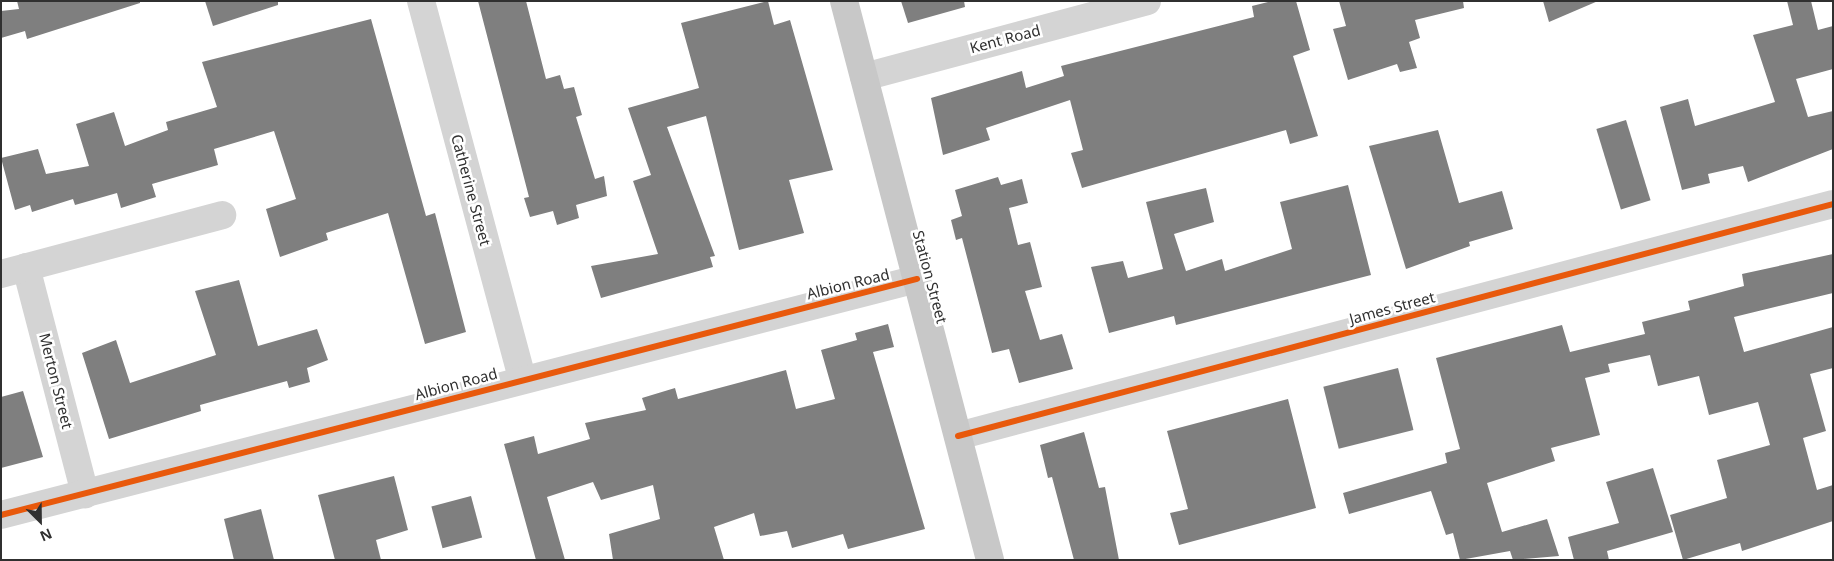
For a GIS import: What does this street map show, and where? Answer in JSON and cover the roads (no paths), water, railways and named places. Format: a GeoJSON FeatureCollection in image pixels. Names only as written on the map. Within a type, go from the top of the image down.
{"type":"FeatureCollection","features":[{"type":"Feature","properties":{"kind":"main road","name":"Station Street"},"geometry":{"type":"LineString","coordinates":[[844,1],[990,560]]}},
{"type":"Feature","properties":{"kind":"street","name":"Catherine Street"},"geometry":{"type":"LineString","coordinates":[[421,1],[522,379]]}},
{"type":"Feature","properties":{"kind":"street","name":"Kent Road"},"geometry":{"type":"LineString","coordinates":[[864,77],[1147,1]]}},
{"type":"Feature","properties":{"kind":"street","name":"James Street"},"geometry":{"type":"LineString","coordinates":[[958,436],[1833,204]]}},
{"type":"Feature","properties":{"kind":"street","name":"Merton Street"},"geometry":{"type":"LineString","coordinates":[[85,494],[14,271],[222,215]]}},
{"type":"Feature","properties":{"kind":"street","name":"Albion Road"},"geometry":{"type":"LineString","coordinates":[[1,514],[85,494],[522,379],[917,279]]}}]}
